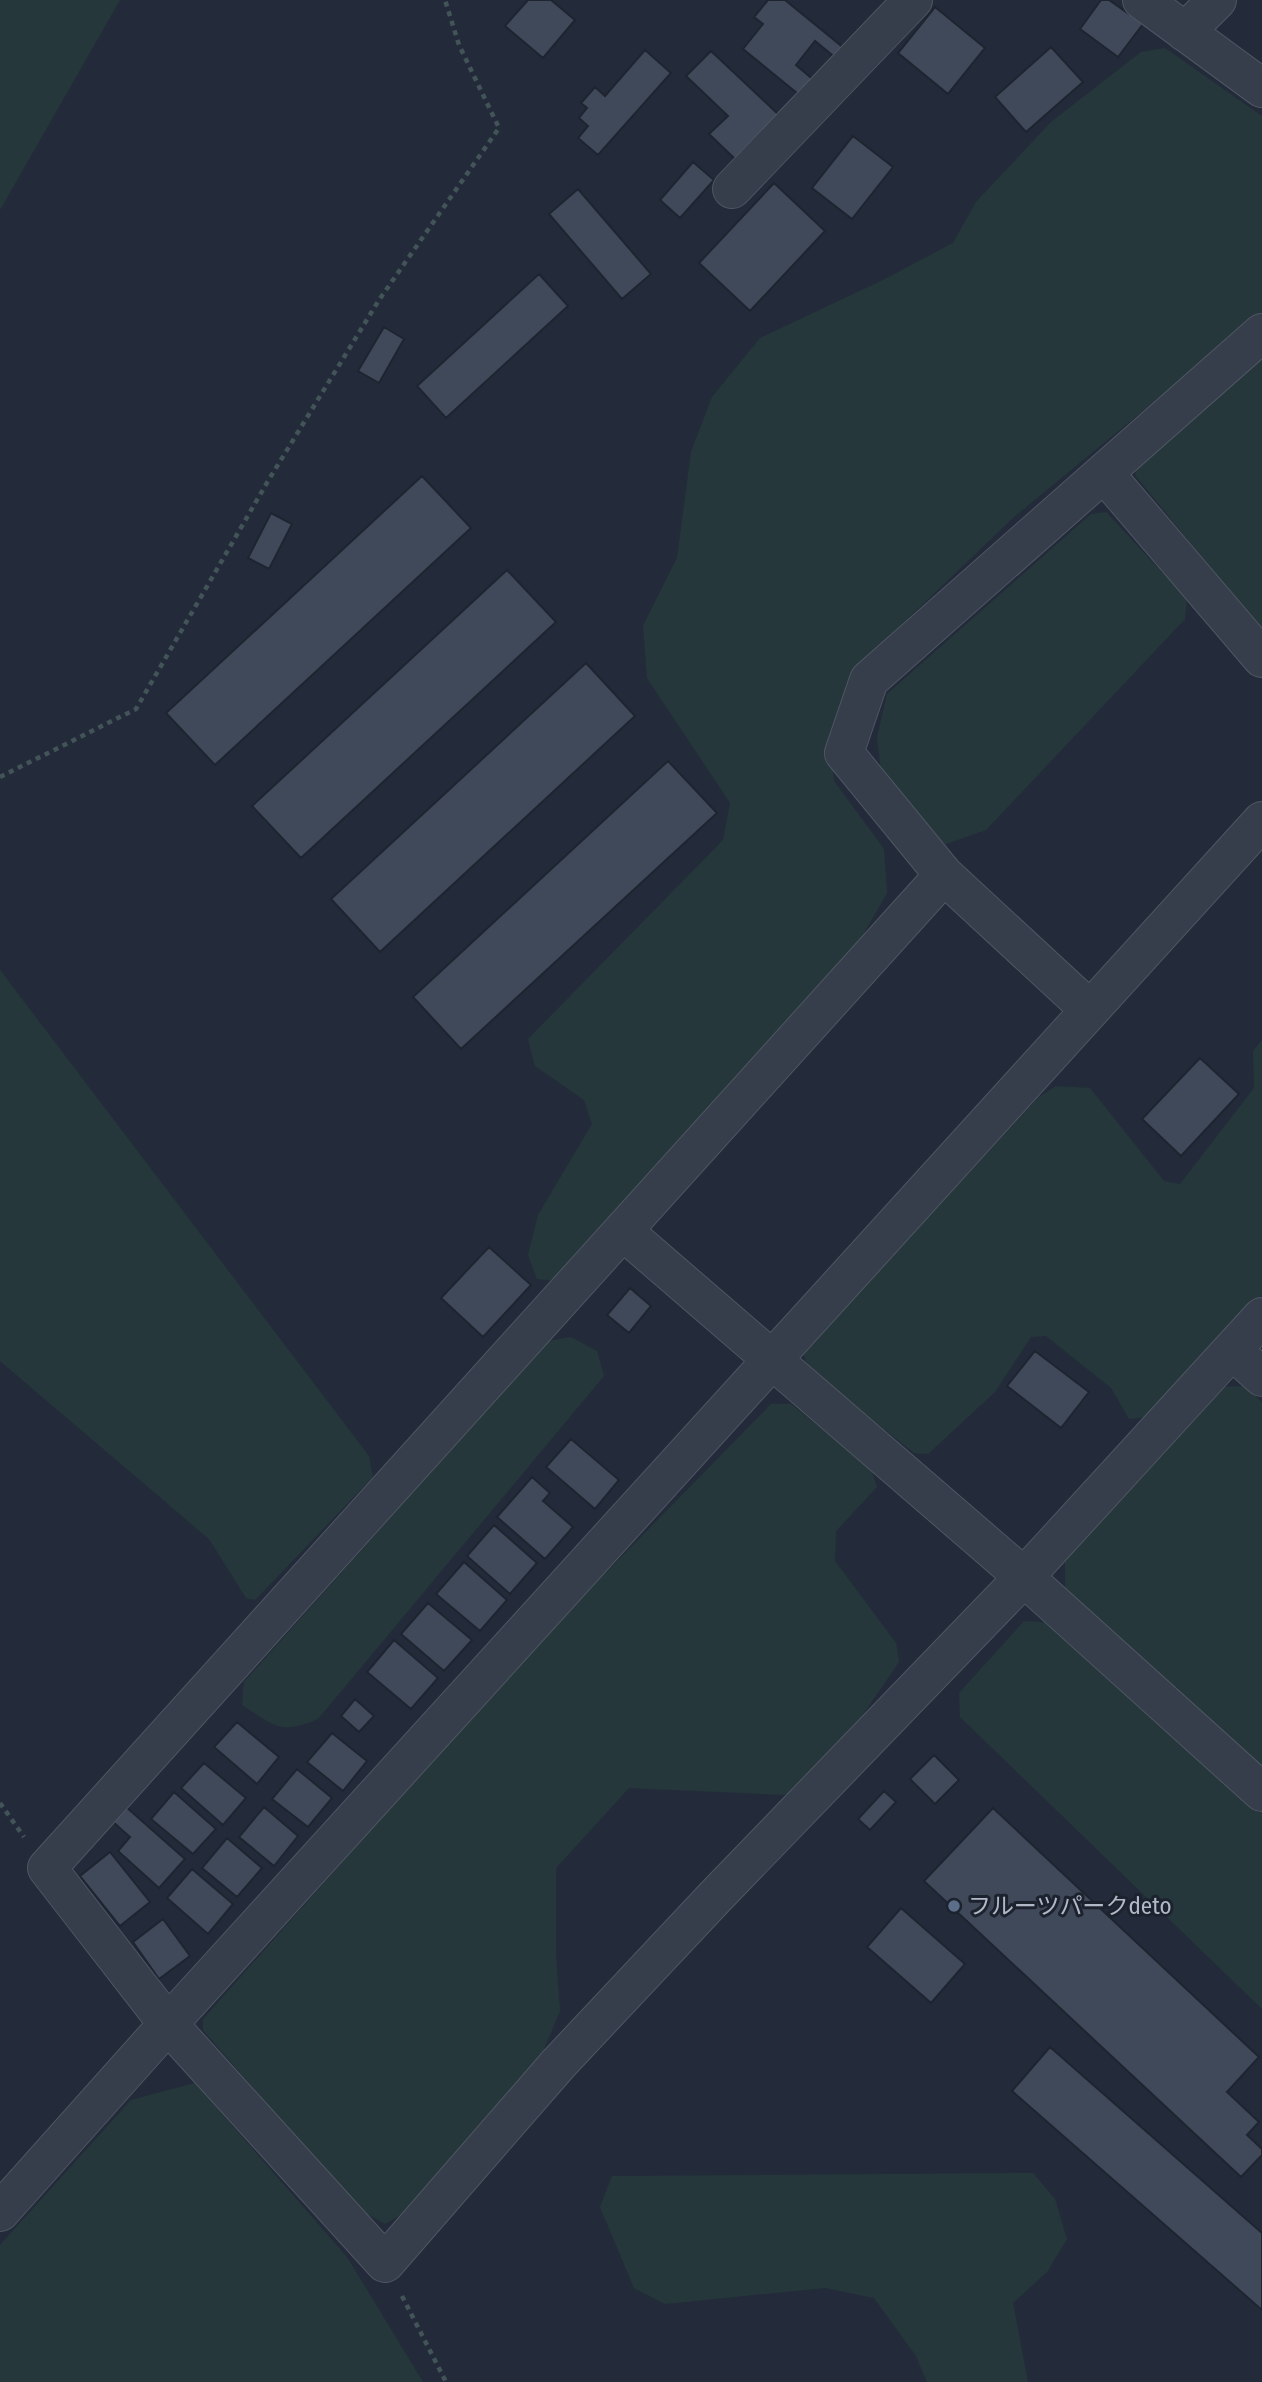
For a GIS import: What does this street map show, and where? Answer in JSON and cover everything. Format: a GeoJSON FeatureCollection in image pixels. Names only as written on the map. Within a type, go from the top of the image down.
{"type":"FeatureCollection","features":[{"type":"Feature","properties":{"kind":"street"},"geometry":{"type":"LineString","coordinates":[[732,188],[913,0]]}},
{"type":"Feature","properties":{"kind":"street"},"geometry":{"type":"LineString","coordinates":[[1142,0],[1262,88]]}},
{"type":"Feature","properties":{"kind":"street"},"geometry":{"type":"LineString","coordinates":[[1185,32],[1217,0]]}},
{"type":"Feature","properties":{"kind":"street"},"geometry":{"type":"LineString","coordinates":[[1090,1010],[944,875],[844,753],[869,680],[1262,333]]}},
{"type":"Feature","properties":{"kind":"street"},"geometry":{"type":"LineString","coordinates":[[1104,473],[1262,658]]}},
{"type":"Feature","properties":{"kind":"street"},"geometry":{"type":"LineString","coordinates":[[0,2212],[1262,821]]}},
{"type":"Feature","properties":{"kind":"street"},"geometry":{"type":"LineString","coordinates":[[944,875],[47,1868],[168,2024],[385,2263],[559,2063],[1024,1577],[1262,1317]]}},
{"type":"Feature","properties":{"kind":"street"},"geometry":{"type":"LineString","coordinates":[[623,1231],[1024,1577],[1262,1792]]}},
{"type":"Feature","properties":{"kind":"street"},"geometry":{"type":"LineString","coordinates":[[1231,1350],[1262,1377]]}},
{"type":"Feature","properties":{"kind":"path"},"geometry":{"type":"LineString","coordinates":[[0,778],[136,709],[268,481],[379,300],[499,128],[459,45],[445,0]]}},
{"type":"Feature","properties":{"kind":"path"},"geometry":{"type":"LineString","coordinates":[[385,2263],[446,2382]]}},
{"type":"Feature","properties":{"kind":"shaded area"},"geometry":{"type":"Polygon","coordinates":[[[0,0],[120,0],[0,210],[0,0]]]}},
{"type":"Feature","properties":{"kind":"shaded area"},"geometry":{"type":"Polygon","coordinates":[[[1165,48],[1262,116],[1262,313],[1014,517],[900,626],[852,683],[831,741],[834,781],[884,849],[887,893],[859,942],[556,1281],[537,1279],[528,1255],[538,1215],[592,1124],[584,1100],[535,1066],[528,1039],[723,840],[730,803],[647,678],[643,626],[677,558],[691,452],[712,397],[760,338],[883,280],[953,243],[976,202],[1051,122],[1141,52],[1165,48]]]}},
{"type":"Feature","properties":{"kind":"shaded area"},"geometry":{"type":"Polygon","coordinates":[[[1262,359],[1262,631],[1135,475],[1143,451],[1262,359]]]}},
{"type":"Feature","properties":{"kind":"shaded area"},"geometry":{"type":"Polygon","coordinates":[[[1106,512],[1187,599],[1185,619],[986,830],[943,845],[882,781],[877,737],[887,694],[1091,514],[1106,512]]]}},
{"type":"Feature","properties":{"kind":"shaded area"},"geometry":{"type":"Polygon","coordinates":[[[0,970],[369,1456],[373,1477],[255,1600],[246,1598],[209,1539],[0,1361],[0,970]]]}},
{"type":"Feature","properties":{"kind":"shaded area"},"geometry":{"type":"Polygon","coordinates":[[[1262,1040],[1262,1295],[1152,1416],[1129,1419],[1111,1388],[1046,1336],[1031,1337],[995,1392],[928,1454],[914,1453],[809,1369],[803,1353],[1039,1097],[1056,1086],[1090,1088],[1164,1181],[1180,1184],[1254,1088],[1253,1051],[1262,1040]]]}},
{"type":"Feature","properties":{"kind":"shaded area"},"geometry":{"type":"Polygon","coordinates":[[[571,1337],[597,1351],[604,1376],[318,1719],[294,1727],[278,1726],[242,1705],[244,1682],[548,1341],[571,1337]]]}},
{"type":"Feature","properties":{"kind":"shaded area"},"geometry":{"type":"Polygon","coordinates":[[[1245,1386],[1262,1402],[1262,1770],[1065,1592],[1065,1554],[1217,1387],[1245,1386]]]}},
{"type":"Feature","properties":{"kind":"shaded area"},"geometry":{"type":"Polygon","coordinates":[[[771,1404],[791,1404],[871,1469],[877,1487],[836,1531],[835,1561],[896,1643],[899,1662],[818,1780],[787,1795],[629,1788],[556,1868],[556,1956],[560,2011],[536,2068],[408,2211],[385,2224],[358,2209],[203,2030],[203,2019],[540,1640],[771,1404]]]}},
{"type":"Feature","properties":{"kind":"shaded area"},"geometry":{"type":"Polygon","coordinates":[[[1024,1621],[1055,1623],[1262,1811],[1262,2009],[960,1717],[959,1693],[1024,1621]]]}},
{"type":"Feature","properties":{"kind":"shaded area"},"geometry":{"type":"Polygon","coordinates":[[[195,2083],[347,2257],[423,2382],[0,2382],[0,2245],[131,2100],[195,2083]]]}},
{"type":"Feature","properties":{"kind":"shaded area"},"geometry":{"type":"Polygon","coordinates":[[[1033,2173],[1055,2199],[1067,2239],[1047,2272],[1013,2303],[1028,2382],[927,2382],[916,2356],[874,2298],[825,2288],[665,2304],[634,2288],[600,2207],[612,2176],[1033,2173]]]}},
{"type":"Feature","properties":{"kind":"building"},"geometry":{"type":"Polygon","coordinates":[[[528,0],[551,0],[575,20],[543,58],[505,26],[528,0]]]}},
{"type":"Feature","properties":{"kind":"building"},"geometry":{"type":"Polygon","coordinates":[[[768,0],[785,0],[845,49],[837,59],[815,41],[796,65],[816,82],[803,98],[743,49],[763,24],[754,17],[768,0]]]}},
{"type":"Feature","properties":{"kind":"building"},"geometry":{"type":"Polygon","coordinates":[[[1101,0],[1109,0],[1143,24],[1118,57],[1080,29],[1101,0]]]}},
{"type":"Feature","properties":{"kind":"building"},"geometry":{"type":"Polygon","coordinates":[[[935,7],[985,48],[948,94],[898,53],[935,7]]]}},
{"type":"Feature","properties":{"kind":"building"},"geometry":{"type":"Polygon","coordinates":[[[1051,47],[1083,82],[1026,132],[995,97],[1051,47]]]}},
{"type":"Feature","properties":{"kind":"building"},"geometry":{"type":"Polygon","coordinates":[[[645,50],[671,73],[598,155],[578,138],[588,126],[579,118],[587,108],[581,103],[595,87],[605,96],[645,50]]]}},
{"type":"Feature","properties":{"kind":"building"},"geometry":{"type":"Polygon","coordinates":[[[711,51],[779,115],[736,160],[709,134],[728,116],[686,76],[711,51]]]}},
{"type":"Feature","properties":{"kind":"building"},"geometry":{"type":"Polygon","coordinates":[[[853,136],[893,167],[852,219],[812,188],[853,136]]]}},
{"type":"Feature","properties":{"kind":"building"},"geometry":{"type":"Polygon","coordinates":[[[693,162],[714,180],[680,218],[660,200],[693,162]]]}},
{"type":"Feature","properties":{"kind":"building"},"geometry":{"type":"Polygon","coordinates":[[[774,183],[825,231],[750,311],[699,263],[774,183]]]}},
{"type":"Feature","properties":{"kind":"building"},"geometry":{"type":"Polygon","coordinates":[[[578,189],[651,274],[622,299],[549,214],[578,189]]]}},
{"type":"Feature","properties":{"kind":"building"},"geometry":{"type":"Polygon","coordinates":[[[539,274],[568,306],[446,418],[417,386],[539,274]]]}},
{"type":"Feature","properties":{"kind":"building"},"geometry":{"type":"Polygon","coordinates":[[[384,327],[404,339],[379,383],[358,371],[384,327]]]}},
{"type":"Feature","properties":{"kind":"building"},"geometry":{"type":"Polygon","coordinates":[[[422,476],[471,528],[215,765],[166,713],[422,476]]]}},
{"type":"Feature","properties":{"kind":"building"},"geometry":{"type":"Polygon","coordinates":[[[271,513],[292,524],[269,569],[248,558],[271,513]]]}},
{"type":"Feature","properties":{"kind":"building"},"geometry":{"type":"Polygon","coordinates":[[[507,570],[556,622],[301,858],[252,806],[507,570]]]}},
{"type":"Feature","properties":{"kind":"building"},"geometry":{"type":"Polygon","coordinates":[[[586,663],[635,716],[380,952],[331,899],[586,663]]]}},
{"type":"Feature","properties":{"kind":"building"},"geometry":{"type":"Polygon","coordinates":[[[668,761],[717,813],[461,1049],[413,997],[668,761]]]}},
{"type":"Feature","properties":{"kind":"building"},"geometry":{"type":"Polygon","coordinates":[[[1200,1058],[1239,1094],[1181,1156],[1142,1119],[1200,1058]]]}},
{"type":"Feature","properties":{"kind":"building"},"geometry":{"type":"Polygon","coordinates":[[[489,1247],[531,1285],[483,1337],[441,1298],[489,1247]]]}},
{"type":"Feature","properties":{"kind":"building"},"geometry":{"type":"Polygon","coordinates":[[[630,1288],[651,1306],[629,1333],[607,1315],[630,1288]]]}},
{"type":"Feature","properties":{"kind":"building"},"geometry":{"type":"Polygon","coordinates":[[[1035,1351],[1089,1392],[1061,1428],[1007,1386],[1035,1351]]]}},
{"type":"Feature","properties":{"kind":"building"},"geometry":{"type":"Polygon","coordinates":[[[571,1439],[619,1480],[595,1509],[546,1467],[571,1439]]]}},
{"type":"Feature","properties":{"kind":"building"},"geometry":{"type":"Polygon","coordinates":[[[532,1477],[550,1493],[543,1501],[573,1527],[545,1559],[497,1517],[532,1477]]]}},
{"type":"Feature","properties":{"kind":"building"},"geometry":{"type":"Polygon","coordinates":[[[494,1525],[537,1563],[510,1594],[467,1556],[494,1525]]]}},
{"type":"Feature","properties":{"kind":"building"},"geometry":{"type":"Polygon","coordinates":[[[464,1562],[507,1600],[480,1631],[436,1594],[464,1562]]]}},
{"type":"Feature","properties":{"kind":"building"},"geometry":{"type":"Polygon","coordinates":[[[428,1603],[472,1640],[444,1671],[401,1634],[428,1603]]]}},
{"type":"Feature","properties":{"kind":"building"},"geometry":{"type":"Polygon","coordinates":[[[394,1640],[438,1678],[411,1709],[367,1672],[394,1640]]]}},
{"type":"Feature","properties":{"kind":"building"},"geometry":{"type":"Polygon","coordinates":[[[355,1699],[374,1716],[359,1732],[341,1716],[355,1699]]]}},
{"type":"Feature","properties":{"kind":"building"},"geometry":{"type":"Polygon","coordinates":[[[237,1722],[279,1757],[257,1784],[214,1747],[237,1722]]]}},
{"type":"Feature","properties":{"kind":"building"},"geometry":{"type":"Polygon","coordinates":[[[332,1733],[367,1761],[343,1791],[307,1762],[332,1733]]]}},
{"type":"Feature","properties":{"kind":"building"},"geometry":{"type":"Polygon","coordinates":[[[934,1755],[959,1780],[935,1804],[910,1779],[934,1755]]]}},
{"type":"Feature","properties":{"kind":"building"},"geometry":{"type":"Polygon","coordinates":[[[204,1763],[246,1798],[223,1825],[181,1788],[204,1763]]]}},
{"type":"Feature","properties":{"kind":"building"},"geometry":{"type":"Polygon","coordinates":[[[297,1769],[332,1798],[308,1827],[272,1799],[297,1769]]]}},
{"type":"Feature","properties":{"kind":"building"},"geometry":{"type":"Polygon","coordinates":[[[884,1791],[896,1802],[870,1830],[858,1819],[884,1791]]]}},
{"type":"Feature","properties":{"kind":"building"},"geometry":{"type":"Polygon","coordinates":[[[174,1792],[216,1829],[193,1854],[151,1819],[174,1792]]]}},
{"type":"Feature","properties":{"kind":"building"},"geometry":{"type":"Polygon","coordinates":[[[125,1806],[185,1859],[159,1888],[118,1851],[130,1837],[112,1821],[125,1806]]]}},
{"type":"Feature","properties":{"kind":"building"},"geometry":{"type":"Polygon","coordinates":[[[264,1807],[298,1836],[274,1866],[239,1837],[264,1807]]]}},
{"type":"Feature","properties":{"kind":"building"},"geometry":{"type":"Polygon","coordinates":[[[993,1808],[1259,2057],[1227,2092],[1259,2122],[1247,2135],[1262,2149],[1262,2155],[1241,2177],[924,1881],[993,1808]]]}},
{"type":"Feature","properties":{"kind":"building"},"geometry":{"type":"Polygon","coordinates":[[[227,1838],[262,1868],[237,1897],[202,1868],[227,1838]]]}},
{"type":"Feature","properties":{"kind":"building"},"geometry":{"type":"Polygon","coordinates":[[[110,1852],[150,1902],[120,1926],[80,1876],[110,1852]]]}},
{"type":"Feature","properties":{"kind":"building"},"geometry":{"type":"Polygon","coordinates":[[[192,1869],[233,1904],[208,1934],[167,1898],[192,1869]]]}},
{"type":"Feature","properties":{"kind":"building"},"geometry":{"type":"Polygon","coordinates":[[[901,1908],[965,1964],[931,2003],[867,1947],[901,1908]]]}},
{"type":"Feature","properties":{"kind":"building"},"geometry":{"type":"Polygon","coordinates":[[[163,1919],[190,1956],[159,1979],[133,1942],[163,1919]]]}},
{"type":"Feature","properties":{"kind":"building"},"geometry":{"type":"Polygon","coordinates":[[[1050,2047],[1262,2233],[1262,2310],[1012,2091],[1050,2047]]]}},
{"type":"Feature","properties":{"kind":"place","name":"フルーツパークdeto"},"geometry":{"type":"Point","coordinates":[954,1906]}}]}
